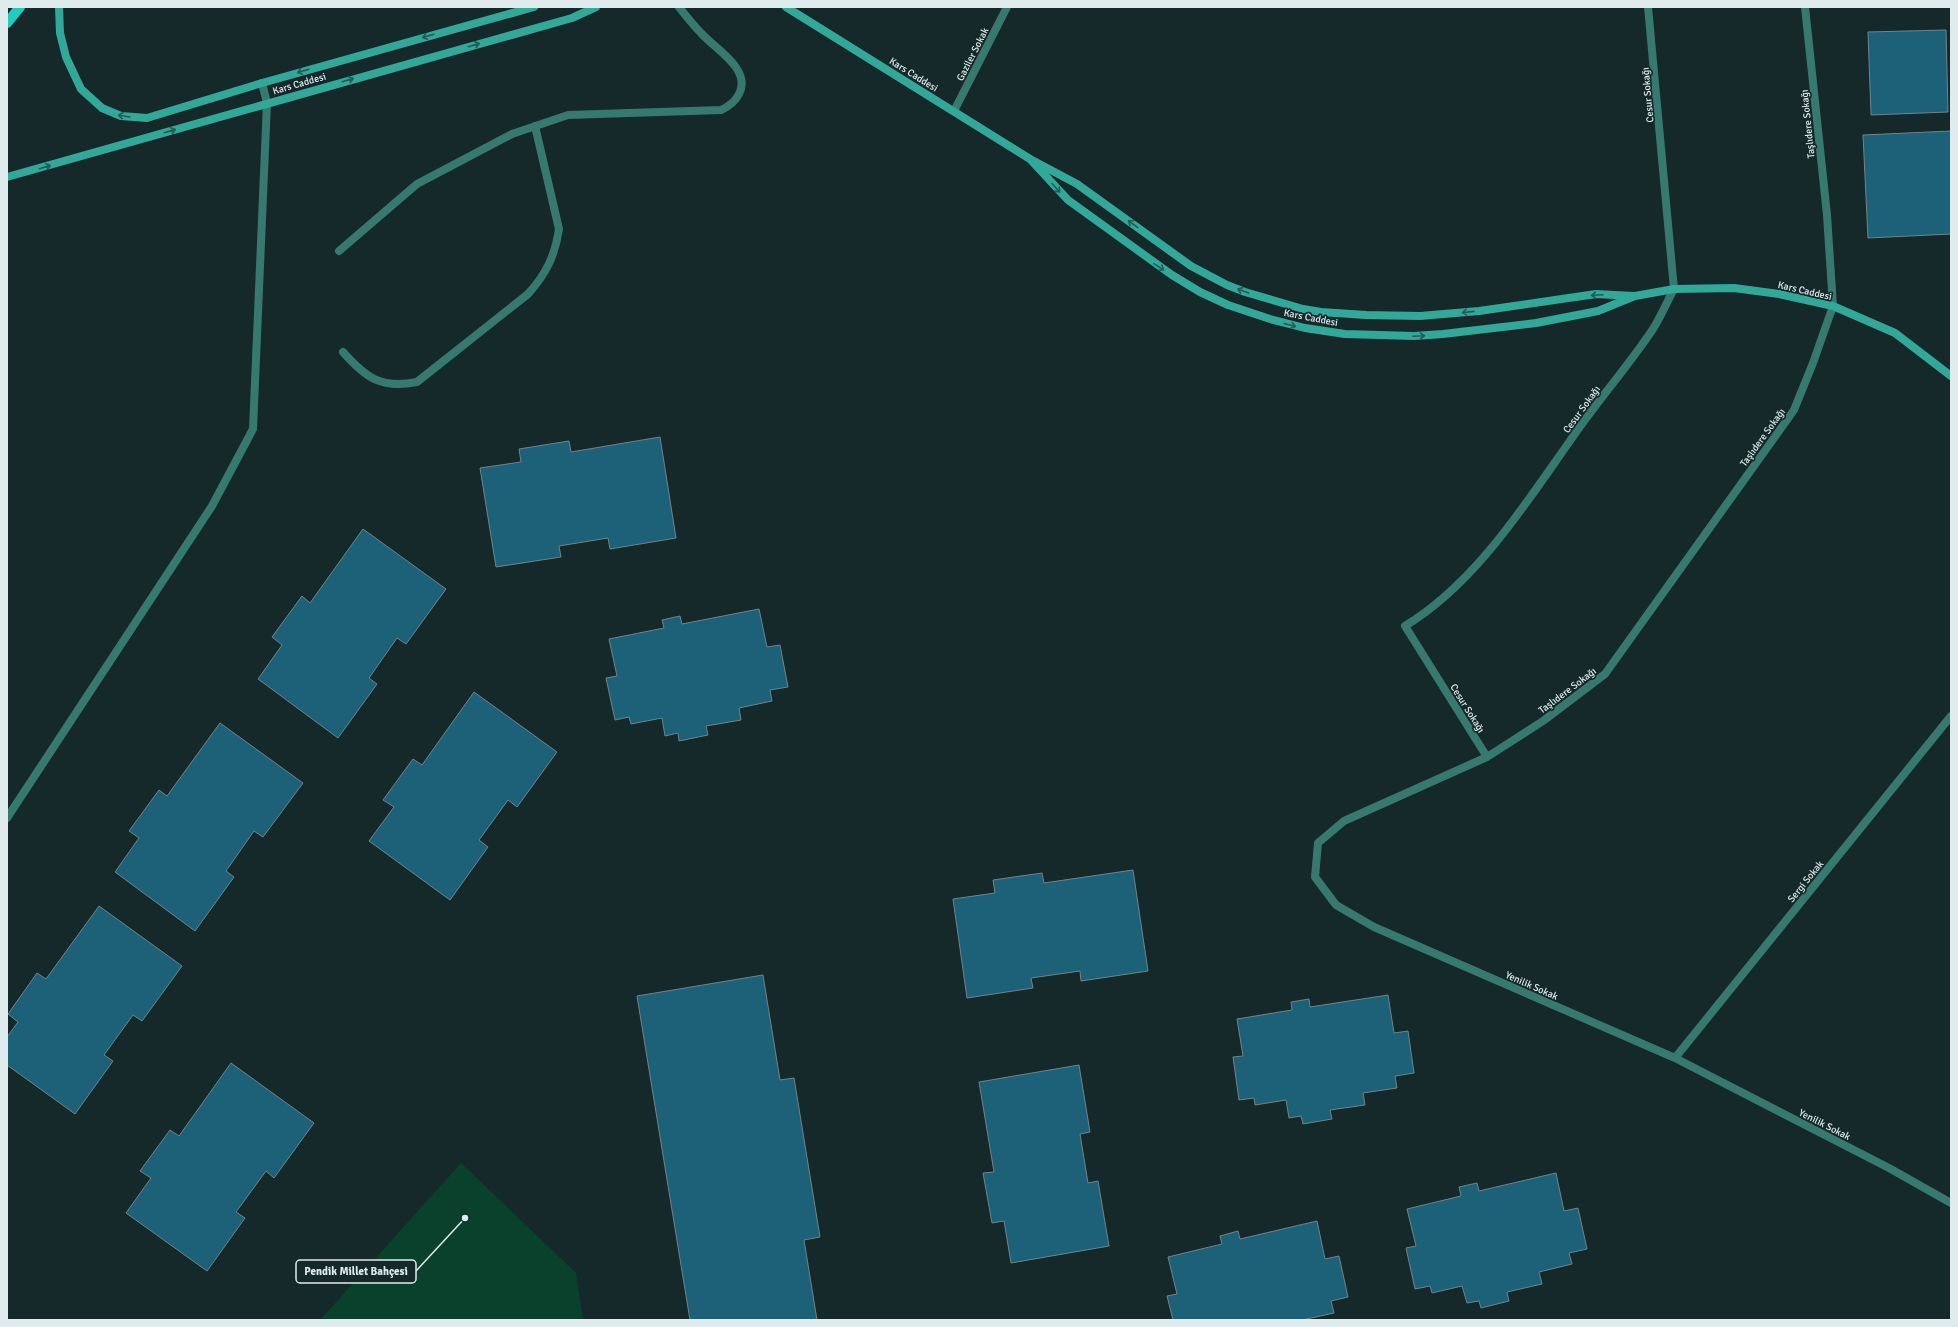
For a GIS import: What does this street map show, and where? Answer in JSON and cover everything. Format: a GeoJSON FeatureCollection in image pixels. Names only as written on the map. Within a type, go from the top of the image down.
{"type":"FeatureCollection","features":[{"type":"Feature","properties":{"kind":"main road"},"geometry":{"type":"LineString","coordinates":[[7,23],[20,7]]}},
{"type":"Feature","properties":{"kind":"street","name":"Kars Caddesi"},"geometry":{"type":"LineString","coordinates":[[59,7],[60,33],[66,57],[81,89],[102,108],[121,116],[147,118],[262,82],[534,7]]}},
{"type":"Feature","properties":{"kind":"street","name":"Kars Caddesi"},"geometry":{"type":"LineString","coordinates":[[7,177],[572,18],[596,7]]}},
{"type":"Feature","properties":{"kind":"street"},"geometry":{"type":"LineString","coordinates":[[339,251],[417,184],[512,134],[568,115],[721,110],[730,106],[740,92],[742,80],[737,68],[701,34],[679,7]]}},
{"type":"Feature","properties":{"kind":"street","name":"Kars Caddesi"},"geometry":{"type":"LineString","coordinates":[[786,7],[1030,159],[1077,184],[1176,256],[1209,276],[1245,292],[1303,309],[1338,314],[1420,316],[1495,309],[1596,294],[1635,296]]}},
{"type":"Feature","properties":{"kind":"street","name":"Gaziler Sokak"},"geometry":{"type":"LineString","coordinates":[[954,111],[1008,7]]}},
{"type":"Feature","properties":{"kind":"street","name":"Cesur Sokağı"},"geometry":{"type":"LineString","coordinates":[[1487,757],[1406,626],[1427,613],[1450,592],[1484,557],[1515,519],[1653,328],[1674,288],[1648,7]]}},
{"type":"Feature","properties":{"kind":"street","name":"Taşlıdere Sokağı"},"geometry":{"type":"LineString","coordinates":[[1487,757],[1542,720],[1605,674],[1794,410],[1813,363],[1833,306],[1827,215],[1805,7]]}},
{"type":"Feature","properties":{"kind":"street"},"geometry":{"type":"LineString","coordinates":[[7,818],[212,506],[253,429],[267,103],[262,82]]}},
{"type":"Feature","properties":{"kind":"street"},"geometry":{"type":"LineString","coordinates":[[343,352],[359,370],[373,380],[389,384],[403,385],[417,382],[528,294],[541,280],[552,262],[557,246],[559,229],[535,126]]}},
{"type":"Feature","properties":{"kind":"street","name":"Kars Caddesi"},"geometry":{"type":"LineString","coordinates":[[1030,159],[1068,200],[1172,275],[1200,292],[1228,305],[1270,319],[1305,328],[1345,334],[1414,336],[1451,333],[1536,323],[1598,311],[1635,296],[1674,288],[1734,288],[1779,294],[1833,306],[1895,333],[1951,376]]}},
{"type":"Feature","properties":{"kind":"street","name":"Sergi Sokak"},"geometry":{"type":"LineString","coordinates":[[1674,1058],[1951,716]]}},
{"type":"Feature","properties":{"kind":"street","name":"Yenilik Sokak"},"geometry":{"type":"LineString","coordinates":[[1487,757],[1344,821],[1318,843],[1315,877],[1336,905],[1374,927],[1674,1058],[1950,1200]]}},
{"type":"Feature","properties":{"kind":"green space"},"geometry":{"type":"Polygon","coordinates":[[[461,1163],[576,1273],[583,1320],[320,1320],[461,1163]]]}},
{"type":"Feature","properties":{"kind":"building"},"geometry":{"type":"Polygon","coordinates":[[[1946,30],[1948,112],[1871,115],[1868,32],[1946,30]]]}},
{"type":"Feature","properties":{"kind":"building"},"geometry":{"type":"Polygon","coordinates":[[[1951,131],[1951,234],[1868,238],[1863,135],[1951,131]]]}},
{"type":"Feature","properties":{"kind":"building"},"geometry":{"type":"Polygon","coordinates":[[[660,437],[676,538],[610,549],[608,538],[559,546],[561,557],[496,567],[480,468],[521,462],[519,449],[569,441],[571,452],[660,437]]]}},
{"type":"Feature","properties":{"kind":"building"},"geometry":{"type":"Polygon","coordinates":[[[363,529],[446,589],[406,644],[397,638],[369,678],[377,684],[338,738],[258,679],[282,645],[272,637],[302,596],[310,603],[363,529]]]}},
{"type":"Feature","properties":{"kind":"building"},"geometry":{"type":"Polygon","coordinates":[[[759,609],[767,647],[780,645],[788,687],[770,690],[772,701],[739,708],[741,720],[706,726],[708,735],[679,741],[678,733],[665,736],[662,718],[631,724],[629,717],[615,720],[606,678],[617,676],[609,639],[664,628],[662,620],[680,616],[682,624],[759,609]]]}},
{"type":"Feature","properties":{"kind":"building"},"geometry":{"type":"Polygon","coordinates":[[[474,692],[557,752],[517,807],[508,800],[479,840],[488,847],[450,900],[369,841],[394,807],[383,800],[413,759],[422,765],[474,692]]]}},
{"type":"Feature","properties":{"kind":"building"},"geometry":{"type":"Polygon","coordinates":[[[220,723],[303,783],[263,837],[254,831],[226,871],[234,877],[195,931],[115,872],[139,838],[129,831],[159,790],[167,796],[220,723]]]}},
{"type":"Feature","properties":{"kind":"building"},"geometry":{"type":"Polygon","coordinates":[[[1133,870],[1148,971],[1081,981],[1080,971],[1031,978],[1033,988],[967,998],[953,899],[995,893],[993,880],[1042,873],[1044,883],[1133,870]]]}},
{"type":"Feature","properties":{"kind":"building"},"geometry":{"type":"Polygon","coordinates":[[[99,906],[182,966],[142,1021],[133,1015],[104,1055],[113,1061],[75,1114],[7,1065],[7,1037],[18,1022],[8,1014],[37,973],[46,979],[99,906]]]}},
{"type":"Feature","properties":{"kind":"building"},"geometry":{"type":"Polygon","coordinates":[[[763,975],[780,1080],[794,1078],[820,1237],[804,1240],[817,1320],[690,1320],[637,996],[763,975]]]}},
{"type":"Feature","properties":{"kind":"building"},"geometry":{"type":"Polygon","coordinates":[[[1388,995],[1394,1033],[1408,1031],[1414,1073],[1395,1076],[1397,1088],[1363,1093],[1365,1105],[1330,1110],[1332,1119],[1303,1124],[1301,1116],[1289,1118],[1286,1100],[1255,1105],[1254,1098],[1239,1100],[1233,1057],[1243,1056],[1237,1019],[1292,1010],[1291,1002],[1309,999],[1310,1007],[1388,995]]]}},
{"type":"Feature","properties":{"kind":"building"},"geometry":{"type":"Polygon","coordinates":[[[231,1063],[314,1123],[274,1178],[266,1171],[236,1212],[245,1218],[207,1271],[126,1213],[151,1178],[140,1171],[170,1130],[179,1136],[231,1063]]]}},
{"type":"Feature","properties":{"kind":"building"},"geometry":{"type":"Polygon","coordinates":[[[1079,1065],[1090,1132],[1080,1134],[1088,1183],[1098,1181],[1109,1246],[1011,1263],[1004,1221],[992,1223],[983,1173],[994,1172],[979,1082],[1079,1065]]]}},
{"type":"Feature","properties":{"kind":"building"},"geometry":{"type":"Polygon","coordinates":[[[1556,1173],[1564,1211],[1578,1208],[1587,1249],[1569,1253],[1572,1264],[1539,1272],[1542,1284],[1507,1292],[1509,1301],[1481,1308],[1479,1301],[1467,1303],[1462,1286],[1432,1293],[1430,1286],[1415,1289],[1406,1248],[1416,1246],[1407,1209],[1461,1196],[1459,1187],[1477,1183],[1479,1191],[1556,1173]]]}},
{"type":"Feature","properties":{"kind":"building"},"geometry":{"type":"Polygon","coordinates":[[[1317,1221],[1325,1259],[1339,1256],[1348,1297],[1331,1301],[1334,1313],[1302,1320],[1173,1320],[1167,1296],[1177,1294],[1168,1257],[1222,1244],[1220,1236],[1238,1231],[1240,1239],[1317,1221]]]}},
{"type":"Feature","properties":{"kind":"place","name":"Pendik Millet Bahçesi"},"geometry":{"type":"Point","coordinates":[465,1218]}}]}
